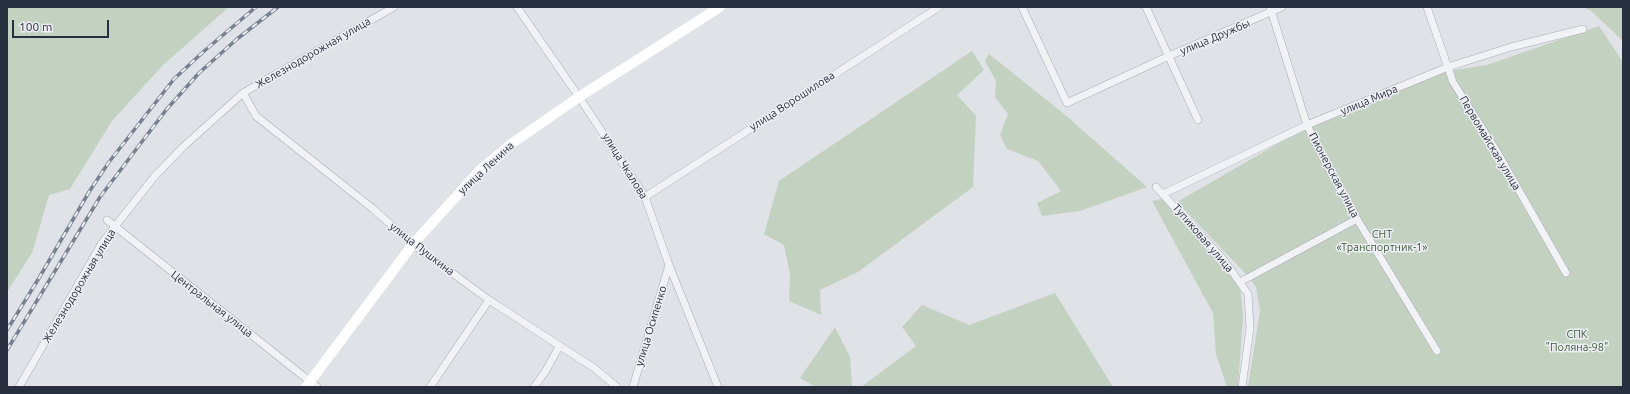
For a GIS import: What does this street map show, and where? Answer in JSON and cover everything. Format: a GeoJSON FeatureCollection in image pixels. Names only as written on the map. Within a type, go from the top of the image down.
{"type":"FeatureCollection","features":[{"type":"Feature","properties":{"kind":"street","name":"Железнодорожная улица"},"geometry":{"type":"LineString","coordinates":[[19,387],[102,243],[154,177],[173,157],[243,94],[394,7]]}},
{"type":"Feature","properties":{"kind":"street","name":"улица Чкалова"},"geometry":{"type":"LineString","coordinates":[[517,7],[646,197],[669,265],[718,387]]}},
{"type":"Feature","properties":{"kind":"street","name":"улица Ленина"},"geometry":{"type":"LineString","coordinates":[[311,385],[413,244],[468,182],[497,155],[579,97],[720,7]]}},
{"type":"Feature","properties":{"kind":"street","name":"улица Ворошилова"},"geometry":{"type":"LineString","coordinates":[[646,197],[939,7]]}},
{"type":"Feature","properties":{"kind":"street","name":"улица Дружбы"},"geometry":{"type":"LineString","coordinates":[[1022,7],[1067,103],[1271,9],[1282,7]]}},
{"type":"Feature","properties":{"kind":"street"},"geometry":{"type":"LineString","coordinates":[[1146,7],[1198,120]]}},
{"type":"Feature","properties":{"kind":"street","name":"Первомайская улица"},"geometry":{"type":"LineString","coordinates":[[1427,7],[1453,82],[1496,150],[1566,273]]}},
{"type":"Feature","properties":{"kind":"street","name":"Пионерская улица"},"geometry":{"type":"LineString","coordinates":[[1271,9],[1307,125],[1322,156],[1357,219],[1437,351]]}},
{"type":"Feature","properties":{"kind":"street","name":"улица Мира"},"geometry":{"type":"LineString","coordinates":[[1163,194],[1307,125],[1448,67],[1511,47],[1583,29]]}},
{"type":"Feature","properties":{"kind":"street","name":"улица Пушкина"},"geometry":{"type":"LineString","coordinates":[[243,94],[256,116],[372,208],[413,244],[489,300],[594,368],[616,387]]}},
{"type":"Feature","properties":{"kind":"street","name":"Тупиковая улица"},"geometry":{"type":"LineString","coordinates":[[1156,188],[1224,259],[1248,294],[1250,328],[1242,387]]}},
{"type":"Feature","properties":{"kind":"street"},"geometry":{"type":"LineString","coordinates":[[1240,282],[1357,219]]}},
{"type":"Feature","properties":{"kind":"street","name":"Центральная улица"},"geometry":{"type":"LineString","coordinates":[[107,220],[311,385]]}},
{"type":"Feature","properties":{"kind":"street","name":"улица Осипенко"},"geometry":{"type":"LineString","coordinates":[[633,387],[669,265]]}},
{"type":"Feature","properties":{"kind":"street"},"geometry":{"type":"LineString","coordinates":[[430,387],[489,300]]}},
{"type":"Feature","properties":{"kind":"street"},"geometry":{"type":"LineString","coordinates":[[534,387],[545,372],[559,346]]}},
{"type":"Feature","properties":{"kind":"green space"},"geometry":{"type":"Polygon","coordinates":[[[7,7],[229,7],[163,65],[112,121],[70,189],[49,195],[32,253],[7,292],[7,7]]]}},
{"type":"Feature","properties":{"kind":"green space"},"geometry":{"type":"Polygon","coordinates":[[[1582,7],[1623,7],[1623,41],[1590,10],[1582,7]]]}},
{"type":"Feature","properties":{"kind":"green space","name":"СНТ «Транспортник-1»"},"geometry":{"type":"Polygon","coordinates":[[[1599,26],[1623,62],[1623,387],[1248,387],[1260,310],[1256,287],[1245,273],[1177,202],[1305,128],[1340,113],[1447,71],[1487,65],[1599,26]]]}},
{"type":"Feature","properties":{"kind":"green space"},"geometry":{"type":"Polygon","coordinates":[[[972,51],[984,70],[957,95],[976,116],[973,187],[858,272],[820,290],[821,315],[789,301],[790,274],[784,245],[764,234],[779,181],[972,51]]]}},
{"type":"Feature","properties":{"kind":"green space"},"geometry":{"type":"Polygon","coordinates":[[[989,54],[1064,114],[1147,187],[1080,211],[1042,216],[1037,203],[1061,191],[1038,161],[1007,149],[1000,135],[1008,114],[995,97],[996,81],[985,61],[989,54]]]}},
{"type":"Feature","properties":{"kind":"green space"},"geometry":{"type":"Polygon","coordinates":[[[1162,199],[1240,286],[1243,317],[1238,387],[1227,387],[1216,354],[1213,313],[1152,201],[1162,199]]]}},
{"type":"Feature","properties":{"kind":"green space"},"geometry":{"type":"Polygon","coordinates":[[[1055,293],[1113,387],[861,387],[916,346],[902,327],[922,305],[969,325],[1055,293]]]}},
{"type":"Feature","properties":{"kind":"green space"},"geometry":{"type":"Polygon","coordinates":[[[835,327],[850,357],[852,387],[816,387],[800,378],[835,327]]]}},
{"type":"Feature","properties":{"kind":"railway"},"geometry":{"type":"LineString","coordinates":[[7,330],[89,192],[109,162],[174,79],[256,7]]}},
{"type":"Feature","properties":{"kind":"railway"},"geometry":{"type":"LineString","coordinates":[[7,350],[100,197],[166,110],[199,73],[237,39],[278,7]]}},
{"type":"Feature","properties":{"kind":"park label","name":"СПК \"Поляна-98\""},"geometry":{"type":"Point","coordinates":[1577,340]}}]}
